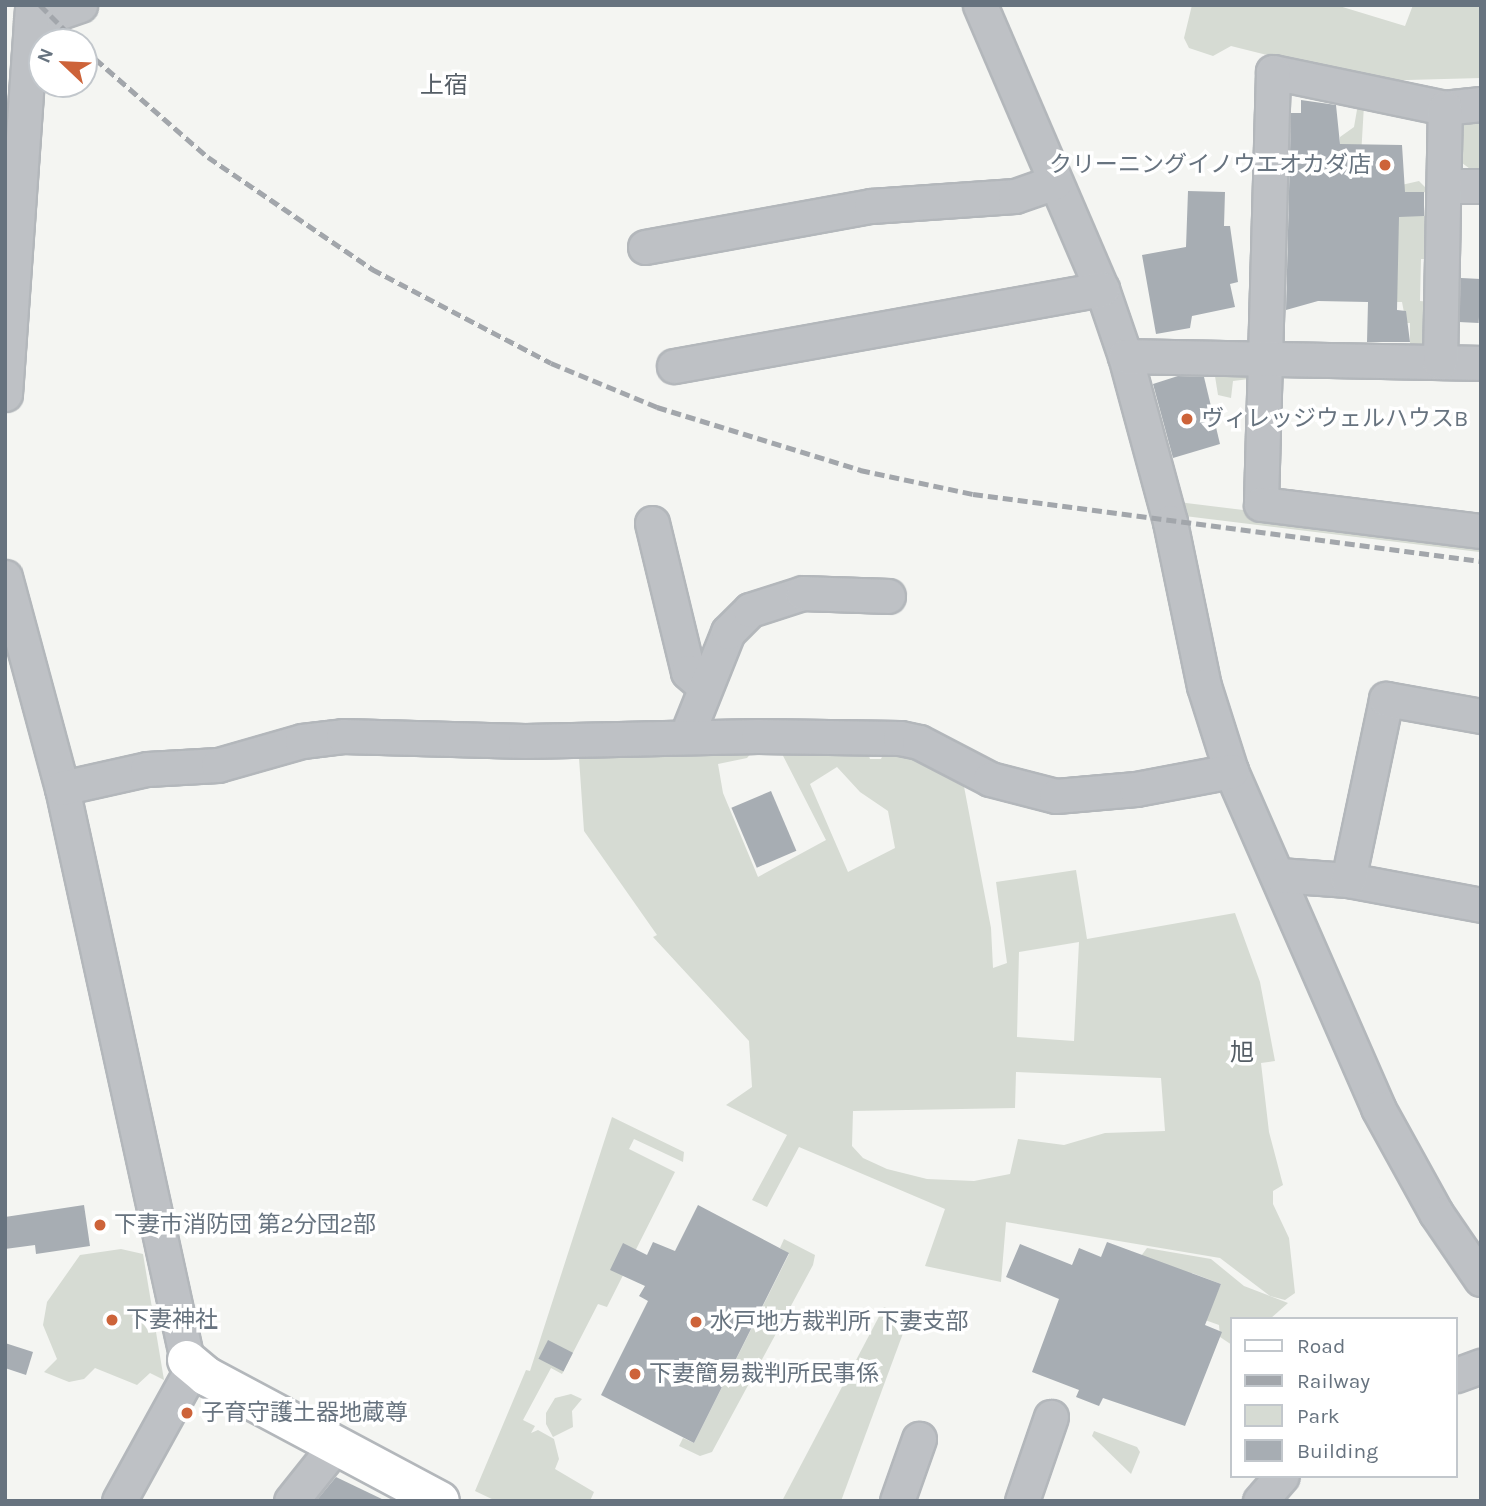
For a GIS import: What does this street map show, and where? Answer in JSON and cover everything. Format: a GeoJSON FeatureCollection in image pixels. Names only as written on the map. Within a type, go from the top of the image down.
{"type":"FeatureCollection","features":[{"type":"Feature","properties":{"kind":"street"},"geometry":{"type":"LineString","coordinates":[[5,394],[11,205],[31,14],[80,5]]}},
{"type":"Feature","properties":{"kind":"street"},"geometry":{"type":"LineString","coordinates":[[980,5],[1102,289],[1125,356],[1170,522],[1204,686],[1231,771],[1279,875],[1378,1108],[1423,1192],[1481,1279]]}},
{"type":"Feature","properties":{"kind":"street"},"geometry":{"type":"LineString","coordinates":[[1481,104],[1445,108],[1273,72],[1261,504],[1481,531]]}},
{"type":"Feature","properties":{"kind":"street"},"geometry":{"type":"LineString","coordinates":[[1440,362],[1445,108]]}},
{"type":"Feature","properties":{"kind":"street"},"geometry":{"type":"LineString","coordinates":[[645,247],[890,204],[1004,197],[1055,182]]}},
{"type":"Feature","properties":{"kind":"street"},"geometry":{"type":"LineString","coordinates":[[1445,186],[1481,186]]}},
{"type":"Feature","properties":{"kind":"street"},"geometry":{"type":"LineString","coordinates":[[674,366],[1102,289]]}},
{"type":"Feature","properties":{"kind":"street"},"geometry":{"type":"LineString","coordinates":[[1125,356],[1481,363]]}},
{"type":"Feature","properties":{"kind":"street"},"geometry":{"type":"LineString","coordinates":[[652,523],[688,672],[705,687]]}},
{"type":"Feature","properties":{"kind":"street"},"geometry":{"type":"LineString","coordinates":[[5,576],[62,788],[190,1364],[119,1501]]}},
{"type":"Feature","properties":{"kind":"street"},"geometry":{"type":"LineString","coordinates":[[686,737],[728,632],[750,610],[803,593],[888,596]]}},
{"type":"Feature","properties":{"kind":"street"},"geometry":{"type":"LineString","coordinates":[[1348,880],[1386,699],[1481,716]]}},
{"type":"Feature","properties":{"kind":"street"},"geometry":{"type":"LineString","coordinates":[[62,788],[147,769],[183,771],[218,765],[329,737],[525,741],[686,737],[900,738],[919,743],[990,779],[1056,796],[1136,789],[1231,771]]}},
{"type":"Feature","properties":{"kind":"street"},"geometry":{"type":"LineString","coordinates":[[1279,875],[1348,880],[1481,905]]}},
{"type":"Feature","properties":{"kind":"street"},"geometry":{"type":"LineString","coordinates":[[190,1364],[335,1446],[440,1501]]}},
{"type":"Feature","properties":{"kind":"street"},"geometry":{"type":"LineString","coordinates":[[1458,1375],[1481,1366]]}},
{"type":"Feature","properties":{"kind":"street"},"geometry":{"type":"LineString","coordinates":[[1022,1501],[1051,1417]]}},
{"type":"Feature","properties":{"kind":"street"},"geometry":{"type":"LineString","coordinates":[[897,1501],[919,1439]]}},
{"type":"Feature","properties":{"kind":"street"},"geometry":{"type":"LineString","coordinates":[[291,1501],[335,1446]]}},
{"type":"Feature","properties":{"kind":"street"},"geometry":{"type":"LineString","coordinates":[[1260,1501],[1280,1478]]}},
{"type":"Feature","properties":{"kind":"green space"},"geometry":{"type":"Polygon","coordinates":[[[1192,5],[1336,5],[1405,26],[1413,5],[1481,5],[1481,78],[1371,81],[1231,46],[1213,56],[1189,48],[1184,38],[1192,5]]]}},
{"type":"Feature","properties":{"kind":"green space"},"geometry":{"type":"Polygon","coordinates":[[[1358,104],[1364,105],[1360,173],[1340,172],[1340,137],[1354,127],[1358,104]]]}},
{"type":"Feature","properties":{"kind":"green space"},"geometry":{"type":"Polygon","coordinates":[[[1481,115],[1481,177],[1458,160],[1460,127],[1481,115]]]}},
{"type":"Feature","properties":{"kind":"green space"},"geometry":{"type":"Polygon","coordinates":[[[1419,181],[1430,192],[1410,193],[1411,216],[1426,216],[1430,259],[1421,259],[1420,301],[1432,302],[1431,337],[1410,354],[1410,323],[1406,323],[1402,302],[1397,302],[1397,186],[1419,181]]]}},
{"type":"Feature","properties":{"kind":"green space"},"geometry":{"type":"Polygon","coordinates":[[[1246,366],[1249,379],[1233,381],[1231,398],[1218,395],[1214,370],[1246,366]]]}},
{"type":"Feature","properties":{"kind":"green space"},"geometry":{"type":"Polygon","coordinates":[[[1178,502],[1481,539],[1479,552],[1176,515],[1178,502]]]}},
{"type":"Feature","properties":{"kind":"green space"},"geometry":{"type":"Polygon","coordinates":[[[776,742],[866,748],[870,759],[881,759],[887,745],[962,776],[991,928],[993,968],[1007,963],[996,882],[1076,870],[1087,939],[1235,913],[1260,982],[1275,1061],[1261,1063],[1269,1132],[1283,1185],[1273,1191],[1273,1204],[1289,1238],[1295,1293],[1285,1300],[1270,1296],[1220,1258],[1006,1222],[1001,1282],[925,1266],[945,1209],[799,1147],[767,1207],[752,1200],[787,1135],[726,1105],[752,1087],[749,1041],[653,937],[657,935],[584,831],[579,758],[581,754],[753,751],[747,758],[718,764],[723,793],[758,877],[826,840],[776,742]],[[837,767],[810,784],[848,872],[895,848],[888,811],[860,792],[837,767]],[[1079,942],[1019,952],[1017,1037],[1074,1041],[1079,942]],[[1016,1072],[1015,1108],[853,1111],[852,1146],[863,1158],[887,1169],[927,1179],[974,1181],[1010,1174],[1018,1139],[1064,1145],[1105,1133],[1165,1131],[1161,1078],[1016,1072]]]}},
{"type":"Feature","properties":{"kind":"green space"},"geometry":{"type":"Polygon","coordinates":[[[612,1117],[684,1152],[683,1162],[634,1139],[629,1149],[675,1172],[607,1307],[598,1304],[562,1374],[551,1368],[523,1420],[535,1426],[531,1433],[538,1430],[554,1439],[559,1459],[555,1469],[594,1492],[590,1501],[496,1501],[475,1491],[526,1370],[530,1371],[612,1117]]]}},
{"type":"Feature","properties":{"kind":"green space"},"geometry":{"type":"Polygon","coordinates":[[[784,1239],[815,1255],[813,1265],[712,1452],[700,1456],[679,1446],[683,1438],[694,1443],[789,1254],[780,1248],[784,1239]]]}},
{"type":"Feature","properties":{"kind":"green space"},"geometry":{"type":"Polygon","coordinates":[[[1147,1248],[1211,1259],[1244,1286],[1288,1303],[1272,1317],[1230,1317],[1230,1344],[1220,1337],[1219,1325],[1205,1320],[1221,1284],[1192,1273],[1181,1299],[1141,1256],[1147,1248]]]}},
{"type":"Feature","properties":{"kind":"green space"},"geometry":{"type":"Polygon","coordinates":[[[121,1249],[143,1254],[164,1380],[150,1373],[137,1385],[95,1368],[84,1379],[69,1382],[44,1372],[57,1359],[43,1325],[47,1302],[80,1255],[121,1249]]]}},
{"type":"Feature","properties":{"kind":"green space"},"geometry":{"type":"Polygon","coordinates":[[[884,1307],[909,1317],[841,1501],[782,1501],[884,1307]]]}},
{"type":"Feature","properties":{"kind":"green space"},"geometry":{"type":"Polygon","coordinates":[[[571,1394],[582,1399],[572,1411],[573,1427],[553,1437],[546,1424],[546,1413],[555,1398],[571,1394]]]}},
{"type":"Feature","properties":{"kind":"green space"},"geometry":{"type":"Polygon","coordinates":[[[1094,1431],[1137,1447],[1140,1452],[1131,1474],[1092,1436],[1094,1431]]]}},
{"type":"Feature","properties":{"kind":"building"},"geometry":{"type":"Polygon","coordinates":[[[1301,100],[1336,105],[1340,144],[1402,145],[1405,192],[1424,192],[1424,216],[1399,217],[1397,310],[1406,311],[1410,342],[1367,342],[1368,302],[1318,301],[1286,310],[1291,113],[1301,113],[1301,100]]]}},
{"type":"Feature","properties":{"kind":"building"},"geometry":{"type":"Polygon","coordinates":[[[1188,191],[1225,192],[1224,226],[1230,226],[1238,282],[1230,284],[1235,307],[1192,316],[1190,328],[1156,334],[1142,255],[1186,247],[1188,191]]]}},
{"type":"Feature","properties":{"kind":"building"},"geometry":{"type":"Polygon","coordinates":[[[1461,278],[1481,279],[1479,323],[1459,322],[1461,278]]]}},
{"type":"Feature","properties":{"kind":"building","name":"ヴィレッジウェルハウスB"},"geometry":{"type":"Polygon","coordinates":[[[1178,376],[1204,377],[1220,444],[1173,458],[1153,384],[1178,376]]]}},
{"type":"Feature","properties":{"kind":"building"},"geometry":{"type":"Polygon","coordinates":[[[771,791],[796,851],[757,868],[731,808],[771,791]]]}},
{"type":"Feature","properties":{"kind":"building"},"geometry":{"type":"Polygon","coordinates":[[[84,1205],[90,1246],[36,1254],[35,1245],[5,1249],[5,1217],[84,1205]]]}},
{"type":"Feature","properties":{"kind":"building"},"geometry":{"type":"Polygon","coordinates":[[[698,1205],[789,1253],[694,1443],[601,1395],[648,1301],[639,1296],[645,1286],[610,1270],[623,1243],[647,1255],[653,1242],[675,1251],[698,1205]]]}},
{"type":"Feature","properties":{"kind":"building"},"geometry":{"type":"Polygon","coordinates":[[[1107,1242],[1221,1284],[1205,1325],[1222,1332],[1185,1426],[1103,1398],[1099,1406],[1076,1397],[1079,1390],[1032,1372],[1059,1299],[1006,1277],[1020,1244],[1072,1265],[1079,1248],[1101,1257],[1107,1242]]]}},
{"type":"Feature","properties":{"kind":"building"},"geometry":{"type":"Polygon","coordinates":[[[548,1340],[573,1353],[563,1371],[538,1359],[548,1340]]]}},
{"type":"Feature","properties":{"kind":"building"},"geometry":{"type":"Polygon","coordinates":[[[5,1343],[33,1352],[26,1375],[5,1368],[5,1343]]]}},
{"type":"Feature","properties":{"kind":"building"},"geometry":{"type":"Polygon","coordinates":[[[336,1477],[386,1501],[316,1501],[336,1477]]]}},
{"type":"Feature","properties":{"kind":"railway"},"geometry":{"type":"LineString","coordinates":[[40,5],[63,28]]}},
{"type":"Feature","properties":{"kind":"railway"},"geometry":{"type":"LineString","coordinates":[[98,61],[208,157],[372,269],[551,363],[657,407],[860,470],[973,494],[1481,561]]}},
{"type":"Feature","properties":{"kind":"place","name":"クリーニングイノウエオカダ店"},"geometry":{"type":"Point","coordinates":[1385,165]}},
{"type":"Feature","properties":{"kind":"place","name":"ヴィレッジウェルハウスB"},"geometry":{"type":"Point","coordinates":[1187,419]}},
{"type":"Feature","properties":{"kind":"place","name":"下妻市消防団 第2分団2部"},"geometry":{"type":"Point","coordinates":[100,1225]}},
{"type":"Feature","properties":{"kind":"place","name":"下妻神社"},"geometry":{"type":"Point","coordinates":[112,1320]}},
{"type":"Feature","properties":{"kind":"place","name":"水戸地方裁判所 下妻支部"},"geometry":{"type":"Point","coordinates":[696,1322]}},
{"type":"Feature","properties":{"kind":"place","name":"下妻簡易裁判所民事係"},"geometry":{"type":"Point","coordinates":[635,1374]}},
{"type":"Feature","properties":{"kind":"place","name":"子育守護土器地蔵尊"},"geometry":{"type":"Point","coordinates":[187,1413]}},
{"type":"Feature","properties":{"kind":"district","name":"上宿"},"geometry":{"type":"Point","coordinates":[444,86]}},
{"type":"Feature","properties":{"kind":"district","name":"旭"},"geometry":{"type":"Point","coordinates":[1242,1053]}}]}
